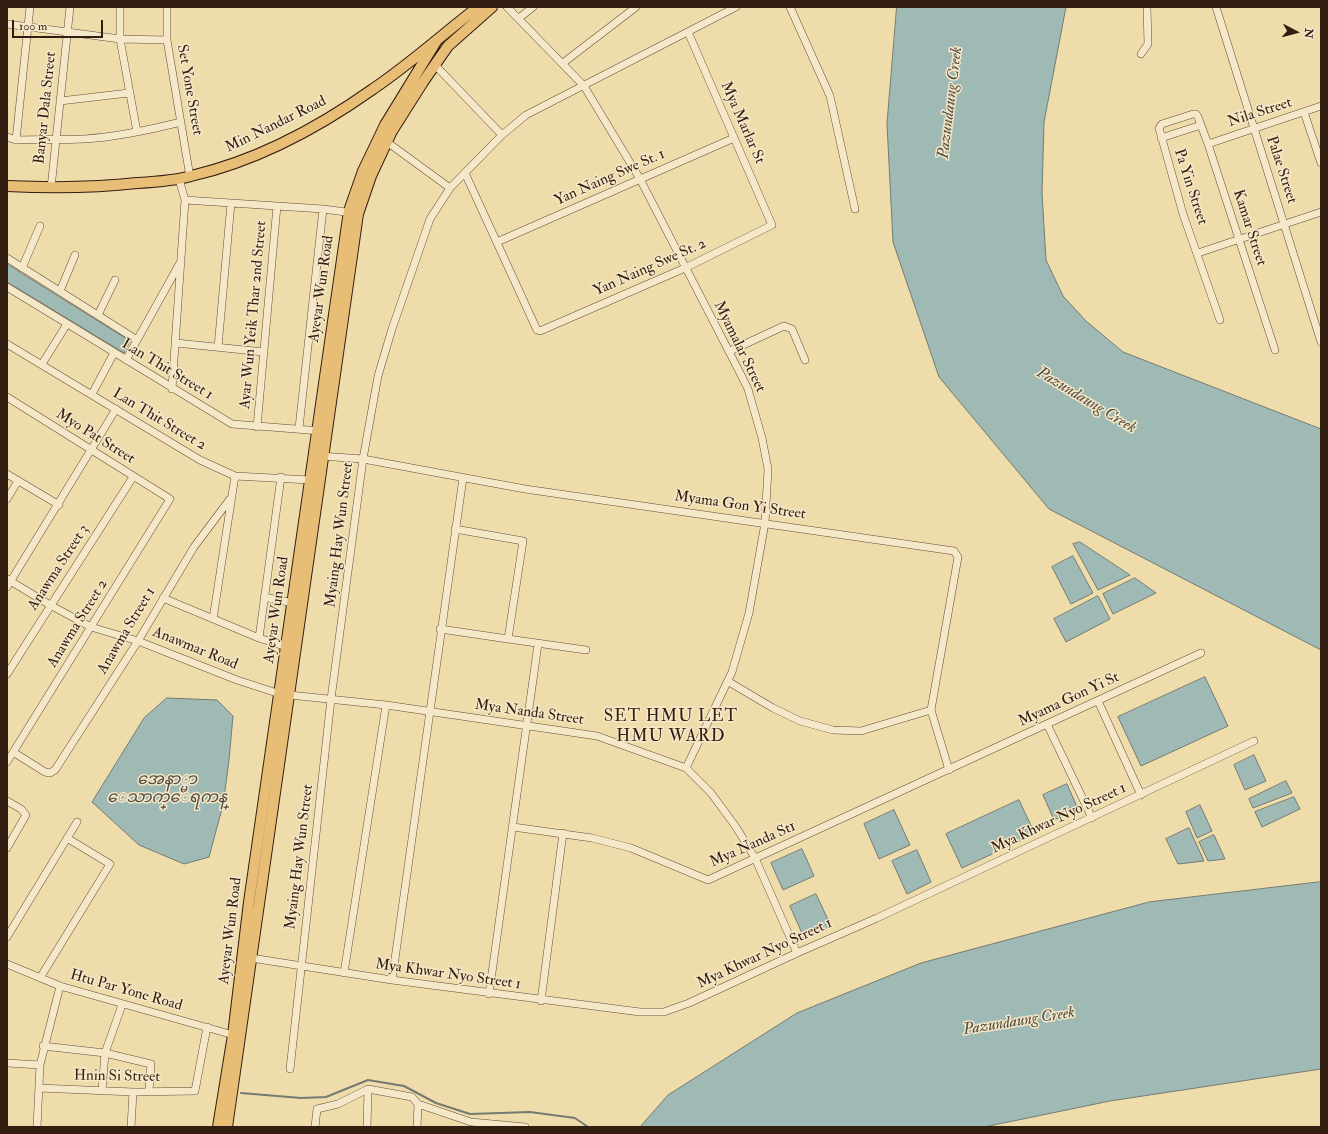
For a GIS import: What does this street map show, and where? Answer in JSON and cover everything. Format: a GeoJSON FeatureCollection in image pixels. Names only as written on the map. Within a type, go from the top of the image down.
{"type":"FeatureCollection","features":[{"type":"Feature","properties":{"kind":"main road","name":"Min Nandar Road"},"geometry":{"type":"LineString","coordinates":[[7,186],[51,188],[100,187],[179,179],[229,166],[317,125],[373,90],[478,7]]}},
{"type":"Feature","properties":{"kind":"main road"},"geometry":{"type":"LineString","coordinates":[[399,110],[435,65],[448,46],[492,7]]}},
{"type":"Feature","properties":{"kind":"main road"},"geometry":{"type":"LineString","coordinates":[[399,110],[439,39],[448,46]]}},
{"type":"Feature","properties":{"kind":"main road","name":"Ayeyar Wun Road"},"geometry":{"type":"LineString","coordinates":[[354,213],[387,142],[399,110]]}},
{"type":"Feature","properties":{"kind":"main road","name":"Ayeyar Wun Road"},"geometry":{"type":"LineString","coordinates":[[227,1127],[247,958],[354,213],[363,171],[399,110]]}},
{"type":"Feature","properties":{"kind":"main road","name":"Ayeyar Wun Road"},"geometry":{"type":"LineString","coordinates":[[285,694],[287,647],[310,480],[319,456]]}},
{"type":"Feature","properties":{"kind":"main road","name":"Ayeyar Wun Road"},"geometry":{"type":"LineString","coordinates":[[218,1127],[237,1036]]}},
{"type":"Feature","properties":{"kind":"street"},"geometry":{"type":"LineString","coordinates":[[16,140],[30,7]]}},
{"type":"Feature","properties":{"kind":"street","name":"Banyar Dala Street"},"geometry":{"type":"LineString","coordinates":[[51,188],[70,7]]}},
{"type":"Feature","properties":{"kind":"street"},"geometry":{"type":"LineString","coordinates":[[120,7],[120,38],[137,132]]}},
{"type":"Feature","properties":{"kind":"street","name":"Set Yone Street"},"geometry":{"type":"LineString","coordinates":[[167,7],[167,40],[190,177]]}},
{"type":"Feature","properties":{"kind":"street","name":"Myamalar Street"},"geometry":{"type":"LineString","coordinates":[[507,7],[584,86],[640,179],[685,268],[730,351],[748,389],[762,438],[768,468],[765,523],[749,613],[729,682],[686,768]]}},
{"type":"Feature","properties":{"kind":"street"},"geometry":{"type":"LineString","coordinates":[[519,18],[533,7]]}},
{"type":"Feature","properties":{"kind":"street"},"geometry":{"type":"LineString","coordinates":[[563,63],[636,7]]}},
{"type":"Feature","properties":{"kind":"street","name":"Myaing Hay Wun Street"},"geometry":{"type":"LineString","coordinates":[[290,1069],[300,966],[331,699],[363,459],[378,376],[392,329],[430,219],[450,188],[502,135],[526,115],[736,7]]}},
{"type":"Feature","properties":{"kind":"street"},"geometry":{"type":"LineString","coordinates":[[790,7],[830,96],[855,209]]}},
{"type":"Feature","properties":{"kind":"street"},"geometry":{"type":"LineString","coordinates":[[1141,54],[1148,44],[1147,7]]}},
{"type":"Feature","properties":{"kind":"street","name":"Palae Street"},"geometry":{"type":"LineString","coordinates":[[1216,7],[1321,342]]}},
{"type":"Feature","properties":{"kind":"street"},"geometry":{"type":"LineString","coordinates":[[7,24],[120,38],[167,40]]}},
{"type":"Feature","properties":{"kind":"street","name":"Mya Marlar St"},"geometry":{"type":"LineString","coordinates":[[688,32],[772,225]]}},
{"type":"Feature","properties":{"kind":"street"},"geometry":{"type":"LineString","coordinates":[[435,65],[502,135]]}},
{"type":"Feature","properties":{"kind":"street"},"geometry":{"type":"LineString","coordinates":[[60,101],[130,93]]}},
{"type":"Feature","properties":{"kind":"street","name":"Nila Street"},"geometry":{"type":"LineString","coordinates":[[1208,144],[1321,106]]}},
{"type":"Feature","properties":{"kind":"street"},"geometry":{"type":"LineString","coordinates":[[1304,112],[1321,161]]}},
{"type":"Feature","properties":{"kind":"street","name":"Kamar Street"},"geometry":{"type":"LineString","coordinates":[[1159,128],[1162,124],[1196,114],[1208,144],[1275,350]]}},
{"type":"Feature","properties":{"kind":"street"},"geometry":{"type":"LineString","coordinates":[[7,138],[16,140],[56,138],[83,139],[137,132],[181,122]]}},
{"type":"Feature","properties":{"kind":"street"},"geometry":{"type":"LineString","coordinates":[[1161,138],[1201,125]]}},
{"type":"Feature","properties":{"kind":"street","name":"Pa Yin Street"},"geometry":{"type":"LineString","coordinates":[[1159,128],[1183,214],[1198,253],[1220,320]]}},
{"type":"Feature","properties":{"kind":"street","name":"Yan Naing Swe St. 1"},"geometry":{"type":"LineString","coordinates":[[497,242],[734,138]]}},
{"type":"Feature","properties":{"kind":"street"},"geometry":{"type":"LineString","coordinates":[[387,142],[450,188]]}},
{"type":"Feature","properties":{"kind":"street"},"geometry":{"type":"LineString","coordinates":[[465,173],[497,242]]}},
{"type":"Feature","properties":{"kind":"street"},"geometry":{"type":"LineString","coordinates":[[172,389],[186,200],[179,179]]}},
{"type":"Feature","properties":{"kind":"street"},"geometry":{"type":"LineString","coordinates":[[186,200],[323,209],[354,213]]}},
{"type":"Feature","properties":{"kind":"street"},"geometry":{"type":"LineString","coordinates":[[218,347],[231,203]]}},
{"type":"Feature","properties":{"kind":"street","name":"Ayar Wun Yeik Thar 2nd Street"},"geometry":{"type":"LineString","coordinates":[[257,427],[277,206]]}},
{"type":"Feature","properties":{"kind":"street"},"geometry":{"type":"LineString","coordinates":[[299,428],[323,209]]}},
{"type":"Feature","properties":{"kind":"street"},"geometry":{"type":"LineString","coordinates":[[1198,253],[1321,212]]}},
{"type":"Feature","properties":{"kind":"street","name":"Yan Naing Swe St. 2"},"geometry":{"type":"LineString","coordinates":[[497,242],[538,331],[685,268],[772,225]]}},
{"type":"Feature","properties":{"kind":"street"},"geometry":{"type":"LineString","coordinates":[[22,268],[40,226]]}},
{"type":"Feature","properties":{"kind":"street"},"geometry":{"type":"LineString","coordinates":[[60,291],[75,255]]}},
{"type":"Feature","properties":{"kind":"street"},"geometry":{"type":"LineString","coordinates":[[7,258],[137,340]]}},
{"type":"Feature","properties":{"kind":"street"},"geometry":{"type":"LineString","coordinates":[[126,360],[182,260]]}},
{"type":"Feature","properties":{"kind":"street"},"geometry":{"type":"LineString","coordinates":[[98,315],[115,280]]}},
{"type":"Feature","properties":{"kind":"street","name":"Lan Thit Street 1"},"geometry":{"type":"LineString","coordinates":[[7,287],[172,389],[232,424],[257,427],[299,428],[322,431]]}},
{"type":"Feature","properties":{"kind":"street"},"geometry":{"type":"LineString","coordinates":[[42,364],[67,324]]}},
{"type":"Feature","properties":{"kind":"street"},"geometry":{"type":"LineString","coordinates":[[730,351],[784,326],[792,329],[805,360]]}},
{"type":"Feature","properties":{"kind":"street"},"geometry":{"type":"LineString","coordinates":[[176,342],[264,352]]}},
{"type":"Feature","properties":{"kind":"street","name":"Lan Thit Street 2"},"geometry":{"type":"LineString","coordinates":[[7,344],[200,460],[235,476],[281,477],[310,480]]}},
{"type":"Feature","properties":{"kind":"street"},"geometry":{"type":"LineString","coordinates":[[92,394],[114,353]]}},
{"type":"Feature","properties":{"kind":"street","name":"Myo Pat Street"},"geometry":{"type":"LineString","coordinates":[[7,397],[170,499]]}},
{"type":"Feature","properties":{"kind":"street"},"geometry":{"type":"LineString","coordinates":[[8,583],[58,505],[116,409]]}},
{"type":"Feature","properties":{"kind":"street","name":"Myama Gon Yi Street"},"geometry":{"type":"LineString","coordinates":[[319,456],[363,459],[525,489],[765,523],[954,552],[958,557],[931,710]]}},
{"type":"Feature","properties":{"kind":"street"},"geometry":{"type":"LineString","coordinates":[[7,474],[58,505]]}},
{"type":"Feature","properties":{"kind":"street"},"geometry":{"type":"LineString","coordinates":[[213,619],[230,499],[235,476]]}},
{"type":"Feature","properties":{"kind":"street","name":"Anawma Street 3"},"geometry":{"type":"LineString","coordinates":[[7,674],[133,477]]}},
{"type":"Feature","properties":{"kind":"street"},"geometry":{"type":"LineString","coordinates":[[259,638],[281,477]]}},
{"type":"Feature","properties":{"kind":"street"},"geometry":{"type":"LineString","coordinates":[[392,980],[440,629],[463,478]]}},
{"type":"Feature","properties":{"kind":"street"},"geometry":{"type":"LineString","coordinates":[[7,499],[18,481]]}},
{"type":"Feature","properties":{"kind":"street","name":"Anawma Street 2"},"geometry":{"type":"LineString","coordinates":[[7,762],[170,499]]}},
{"type":"Feature","properties":{"kind":"street","name":"Anawma Street 1"},"geometry":{"type":"LineString","coordinates":[[13,752],[45,772],[50,773],[55,770],[138,641],[194,547],[230,499]]}},
{"type":"Feature","properties":{"kind":"street"},"geometry":{"type":"LineString","coordinates":[[455,529],[523,541],[508,639]]}},
{"type":"Feature","properties":{"kind":"street","name":"Anawmar Road"},"geometry":{"type":"LineString","coordinates":[[8,583],[91,627],[138,641],[237,680],[285,694]]}},
{"type":"Feature","properties":{"kind":"street"},"geometry":{"type":"LineString","coordinates":[[264,597],[293,603]]}},
{"type":"Feature","properties":{"kind":"street"},"geometry":{"type":"LineString","coordinates":[[163,598],[259,638],[287,647]]}},
{"type":"Feature","properties":{"kind":"street"},"geometry":{"type":"LineString","coordinates":[[440,629],[586,650]]}},
{"type":"Feature","properties":{"kind":"street"},"geometry":{"type":"LineString","coordinates":[[489,994],[538,644]]}},
{"type":"Feature","properties":{"kind":"street","name":"Myama Gon Yi St"},"geometry":{"type":"LineString","coordinates":[[949,770],[1201,653]]}},
{"type":"Feature","properties":{"kind":"street"},"geometry":{"type":"LineString","coordinates":[[729,682],[773,708],[800,721],[833,730],[861,731],[931,710],[949,770]]}},
{"type":"Feature","properties":{"kind":"street","name":"Mya Nanda Street"},"geometry":{"type":"LineString","coordinates":[[285,694],[386,705],[597,736],[686,768],[711,793],[736,827],[755,858],[796,953]]}},
{"type":"Feature","properties":{"kind":"street"},"geometry":{"type":"LineString","coordinates":[[1098,701],[1141,795]]}},
{"type":"Feature","properties":{"kind":"street"},"geometry":{"type":"LineString","coordinates":[[344,973],[386,705]]}},
{"type":"Feature","properties":{"kind":"street"},"geometry":{"type":"LineString","coordinates":[[1047,724],[1092,818]]}},
{"type":"Feature","properties":{"kind":"street","name":"Mya Khwar Nyo Street 1"},"geometry":{"type":"LineString","coordinates":[[247,958],[541,1001],[640,1012],[664,1012],[690,1003],[796,953],[877,918],[1254,742]]}},
{"type":"Feature","properties":{"kind":"street","name":"Mya Nanda St1"},"geometry":{"type":"LineString","coordinates":[[513,827],[563,833],[632,848],[708,880],[949,770]]}},
{"type":"Feature","properties":{"kind":"street"},"geometry":{"type":"LineString","coordinates":[[7,801],[25,813],[26,817],[7,848]]}},
{"type":"Feature","properties":{"kind":"street"},"geometry":{"type":"LineString","coordinates":[[7,936],[77,822]]}},
{"type":"Feature","properties":{"kind":"street"},"geometry":{"type":"LineString","coordinates":[[541,1001],[563,833]]}},
{"type":"Feature","properties":{"kind":"street"},"geometry":{"type":"LineString","coordinates":[[40,978],[110,864],[68,838]]}},
{"type":"Feature","properties":{"kind":"street","name":"Htu Par Yone Road"},"geometry":{"type":"LineString","coordinates":[[7,964],[60,986],[122,1005],[237,1036]]}},
{"type":"Feature","properties":{"kind":"street"},"geometry":{"type":"LineString","coordinates":[[37,1127],[40,1065],[60,986]]}},
{"type":"Feature","properties":{"kind":"street"},"geometry":{"type":"LineString","coordinates":[[102,1090],[105,1052],[122,1005]]}},
{"type":"Feature","properties":{"kind":"street","name":"Hnin Si Street"},"geometry":{"type":"LineString","coordinates":[[39,1088],[133,1092],[195,1091],[207,1028]]}},
{"type":"Feature","properties":{"kind":"street"},"geometry":{"type":"LineString","coordinates":[[44,1046],[105,1052],[151,1064],[149,1091]]}},
{"type":"Feature","properties":{"kind":"street"},"geometry":{"type":"LineString","coordinates":[[7,1063],[40,1065]]}},
{"type":"Feature","properties":{"kind":"street"},"geometry":{"type":"LineString","coordinates":[[366,1127],[368,1090]]}},
{"type":"Feature","properties":{"kind":"street"},"geometry":{"type":"LineString","coordinates":[[315,1127],[318,1109],[338,1104],[368,1090],[412,1097],[418,1104],[470,1124],[526,1127]]}},
{"type":"Feature","properties":{"kind":"street"},"geometry":{"type":"LineString","coordinates":[[131,1127],[133,1092]]}},
{"type":"Feature","properties":{"kind":"street"},"geometry":{"type":"LineString","coordinates":[[417,1127],[418,1104]]}},
{"type":"Feature","properties":{"kind":"water","name":"Pazundaung Creek"},"geometry":{"type":"Polygon","coordinates":[[[897,7],[1066,7],[1044,122],[1042,193],[1046,260],[1063,296],[1086,321],[1123,352],[1321,429],[1321,650],[1049,509],[939,377],[893,242],[887,124],[897,7]]]}},
{"type":"Feature","properties":{"kind":"water"},"geometry":{"type":"Polygon","coordinates":[[[7,264],[130,341],[124,353],[7,282],[7,264]]]}},
{"type":"Feature","properties":{"kind":"water"},"geometry":{"type":"Polygon","coordinates":[[[1080,542],[1130,575],[1098,590],[1073,544],[1080,542]]]}},
{"type":"Feature","properties":{"kind":"water"},"geometry":{"type":"Polygon","coordinates":[[[1073,556],[1093,593],[1071,604],[1052,567],[1073,556]]]}},
{"type":"Feature","properties":{"kind":"water"},"geometry":{"type":"Polygon","coordinates":[[[1135,578],[1156,593],[1113,614],[1103,594],[1135,578]]]}},
{"type":"Feature","properties":{"kind":"water"},"geometry":{"type":"Polygon","coordinates":[[[1098,596],[1110,619],[1066,642],[1054,619],[1098,596]]]}},
{"type":"Feature","properties":{"kind":"water"},"geometry":{"type":"Polygon","coordinates":[[[1205,677],[1228,726],[1141,766],[1118,717],[1205,677]]]}},
{"type":"Feature","properties":{"kind":"water","name":"အေနာ္မာ ေသာက္ေရကန္"},"geometry":{"type":"Polygon","coordinates":[[[167,698],[217,700],[233,716],[223,805],[209,857],[184,864],[139,845],[92,802],[144,718],[167,698]]]}},
{"type":"Feature","properties":{"kind":"water"},"geometry":{"type":"Polygon","coordinates":[[[1254,755],[1266,781],[1245,790],[1234,765],[1254,755]]]}},
{"type":"Feature","properties":{"kind":"water"},"geometry":{"type":"Polygon","coordinates":[[[1286,781],[1292,793],[1253,808],[1249,799],[1286,781]]]}},
{"type":"Feature","properties":{"kind":"water"},"geometry":{"type":"Polygon","coordinates":[[[1067,784],[1078,809],[1054,820],[1043,795],[1067,784]]]}},
{"type":"Feature","properties":{"kind":"water"},"geometry":{"type":"Polygon","coordinates":[[[1294,797],[1300,809],[1262,827],[1255,812],[1294,797]]]}},
{"type":"Feature","properties":{"kind":"water"},"geometry":{"type":"Polygon","coordinates":[[[1019,800],[1035,834],[962,868],[946,834],[1019,800]]]}},
{"type":"Feature","properties":{"kind":"water"},"geometry":{"type":"Polygon","coordinates":[[[1200,805],[1212,831],[1197,838],[1186,812],[1200,805]]]}},
{"type":"Feature","properties":{"kind":"water"},"geometry":{"type":"Polygon","coordinates":[[[894,810],[910,845],[879,859],[864,824],[894,810]]]}},
{"type":"Feature","properties":{"kind":"water"},"geometry":{"type":"Polygon","coordinates":[[[1189,828],[1204,861],[1178,864],[1166,839],[1189,828]]]}},
{"type":"Feature","properties":{"kind":"water"},"geometry":{"type":"Polygon","coordinates":[[[1214,835],[1225,859],[1208,861],[1199,842],[1214,835]]]}},
{"type":"Feature","properties":{"kind":"water"},"geometry":{"type":"Polygon","coordinates":[[[802,849],[814,876],[783,890],[771,863],[802,849]]]}},
{"type":"Feature","properties":{"kind":"water"},"geometry":{"type":"Polygon","coordinates":[[[917,850],[931,882],[907,894],[892,861],[917,850]]]}},
{"type":"Feature","properties":{"kind":"water","name":"Pazundaung Creek"},"geometry":{"type":"Polygon","coordinates":[[[1321,882],[1321,1069],[1110,1101],[984,1127],[640,1127],[668,1095],[797,1013],[921,963],[1149,902],[1321,882]]]}},
{"type":"Feature","properties":{"kind":"water"},"geometry":{"type":"Polygon","coordinates":[[[816,894],[831,926],[804,938],[790,906],[816,894]]]}},
{"type":"Feature","properties":{"kind":"waterway"},"geometry":{"type":"LineString","coordinates":[[241,1093],[301,1098],[326,1097],[368,1080],[404,1086],[436,1103],[470,1114],[530,1112],[575,1118],[588,1127]]}},
{"type":"Feature","properties":{"kind":"district","name":"SET HMU LET HMU WARD"},"geometry":{"type":"Point","coordinates":[671,727]}}]}
